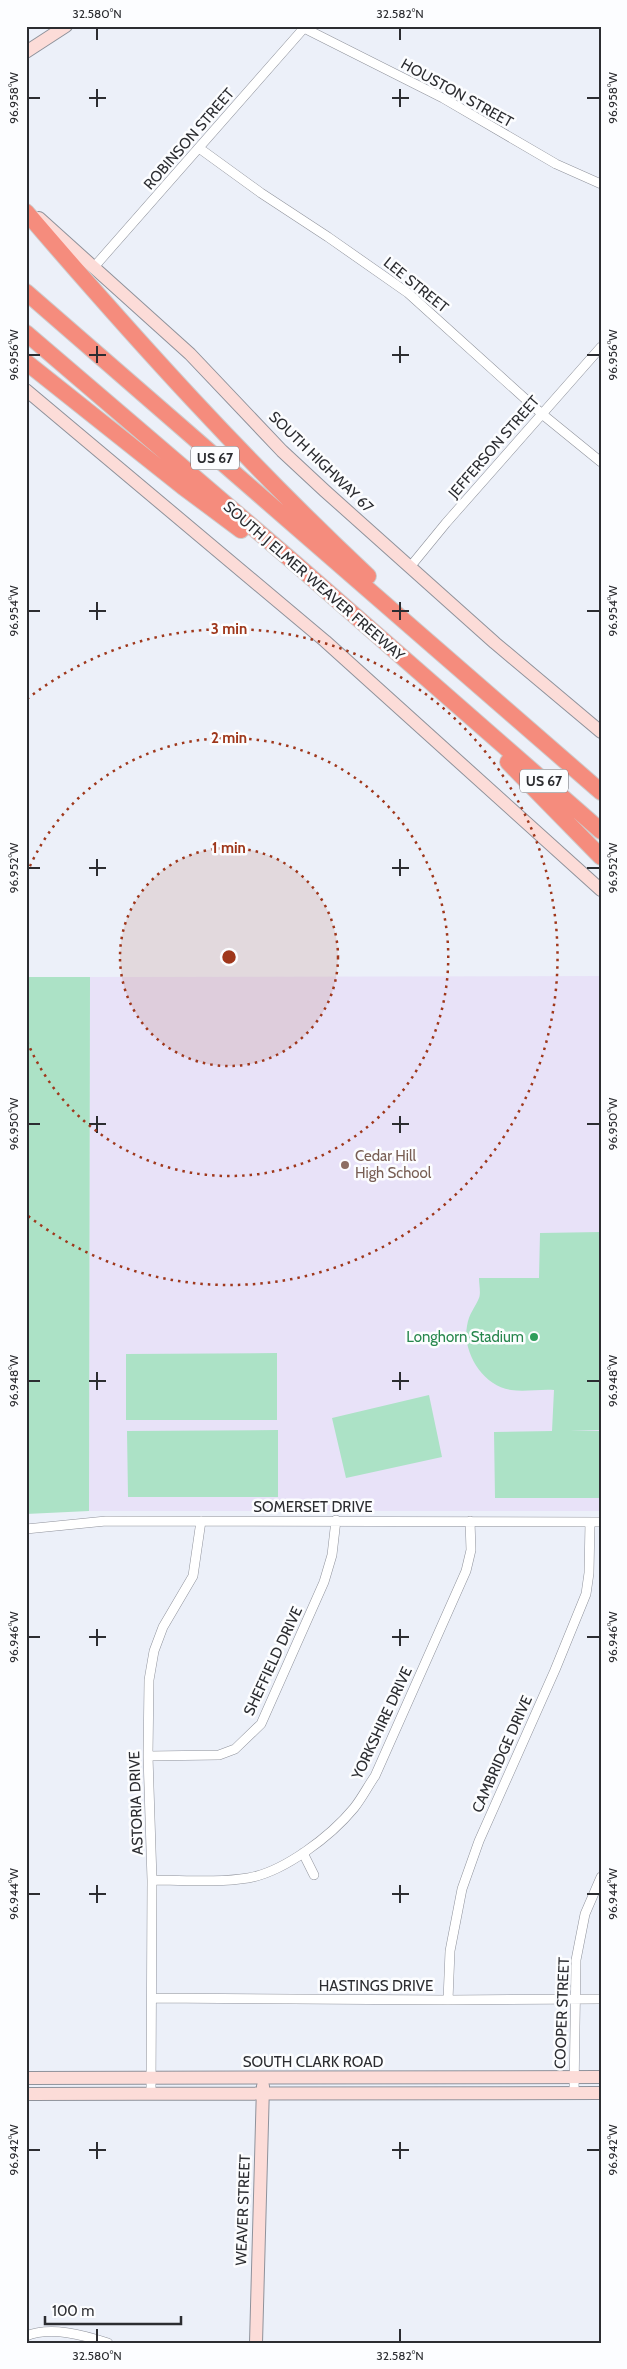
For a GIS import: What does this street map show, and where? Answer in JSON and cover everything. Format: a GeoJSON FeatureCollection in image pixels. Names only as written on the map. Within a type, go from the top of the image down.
{"type":"FeatureCollection","features":[{"type":"Feature","properties":{"kind":"highway"},"geometry":{"type":"LineString","coordinates":[[26,212],[151,355],[273,485],[382,589],[406,622]]}},
{"type":"Feature","properties":{"kind":"highway","name":"SOUTH J ELMER WEAVER FREEWAY"},"geometry":{"type":"LineString","coordinates":[[26,292],[601,792]]}},
{"type":"Feature","properties":{"kind":"highway","name":"SOUTH J ELMER WEAVER FREEWAY"},"geometry":{"type":"LineString","coordinates":[[26,333],[297,565],[601,831]]}},
{"type":"Feature","properties":{"kind":"highway"},"geometry":{"type":"LineString","coordinates":[[26,362],[182,486],[271,552],[297,565]]}},
{"type":"Feature","properties":{"kind":"highway"},"geometry":{"type":"LineString","coordinates":[[487,731],[508,763],[601,857]]}},
{"type":"Feature","properties":{"kind":"highway"},"geometry":{"type":"LineString","coordinates":[[566,763],[601,783]]}},
{"type":"Feature","properties":{"kind":"main road"},"geometry":{"type":"LineString","coordinates":[[26,52],[66,26]]}},
{"type":"Feature","properties":{"kind":"main road","name":"SOUTH HIGHWAY 67"},"geometry":{"type":"LineString","coordinates":[[26,207],[190,354],[289,457],[495,643],[601,732]]}},
{"type":"Feature","properties":{"kind":"main road"},"geometry":{"type":"LineString","coordinates":[[26,390],[325,641],[601,890]]}},
{"type":"Feature","properties":{"kind":"main road","name":"SOUTH CLARK ROAD"},"geometry":{"type":"LineString","coordinates":[[26,2078],[601,2077]]}},
{"type":"Feature","properties":{"kind":"main road"},"geometry":{"type":"LineString","coordinates":[[52,2078],[52,2094]]}},
{"type":"Feature","properties":{"kind":"main road","name":"WEAVER STREET"},"geometry":{"type":"LineString","coordinates":[[256,2343],[263,2078]]}},
{"type":"Feature","properties":{"kind":"main road"},"geometry":{"type":"LineString","coordinates":[[26,2094],[601,2093]]}},
{"type":"Feature","properties":{"kind":"street","name":"ROBINSON STREET"},"geometry":{"type":"LineString","coordinates":[[94,267],[302,27]]}},
{"type":"Feature","properties":{"kind":"street","name":"HOUSTON STREET"},"geometry":{"type":"LineString","coordinates":[[302,27],[443,98],[556,164],[601,184]]}},
{"type":"Feature","properties":{"kind":"street","name":"LEE STREET"},"geometry":{"type":"LineString","coordinates":[[199,148],[261,193],[408,293],[542,414],[601,462]]}},
{"type":"Feature","properties":{"kind":"street","name":"JEFFERSON STREET"},"geometry":{"type":"LineString","coordinates":[[410,566],[601,348]]}},
{"type":"Feature","properties":{"kind":"street","name":"SHEFFIELD DRIVE"},"geometry":{"type":"LineString","coordinates":[[148,1756],[219,1755],[235,1749],[261,1724],[324,1582],[332,1555],[336,1520]]}},
{"type":"Feature","properties":{"kind":"street","name":"SOMERSET DRIVE"},"geometry":{"type":"LineString","coordinates":[[26,1529],[106,1521],[601,1522]]}},
{"type":"Feature","properties":{"kind":"street","name":"ASTORIA DRIVE"},"geometry":{"type":"LineString","coordinates":[[151,2094],[152,1880],[148,1756],[149,1680],[154,1652],[163,1627],[193,1576],[201,1521]]}},
{"type":"Feature","properties":{"kind":"street","name":"YORKSHIRE DRIVE"},"geometry":{"type":"LineString","coordinates":[[152,1880],[228,1881],[250,1878],[276,1868],[303,1853],[337,1827],[355,1807],[375,1776],[466,1571],[471,1550],[470,1521]]}},
{"type":"Feature","properties":{"kind":"street","name":"CAMBRIDGE DRIVE"},"geometry":{"type":"LineString","coordinates":[[448,2000],[450,1951],[462,1889],[479,1841],[555,1670],[586,1594],[589,1573],[590,1522]]}},
{"type":"Feature","properties":{"kind":"street"},"geometry":{"type":"LineString","coordinates":[[303,1853],[314,1875]]}},
{"type":"Feature","properties":{"kind":"street","name":"COOPER STREET"},"geometry":{"type":"LineString","coordinates":[[574,2093],[576,1960],[585,1914],[601,1877]]}},
{"type":"Feature","properties":{"kind":"street","name":"HASTINGS DRIVE"},"geometry":{"type":"LineString","coordinates":[[152,1998],[601,1999]]}},
{"type":"Feature","properties":{"kind":"street"},"geometry":{"type":"LineString","coordinates":[[26,2336],[38,2331],[78,2335],[108,2343]]}},
{"type":"Feature","properties":{"kind":"shaded area","name":"Cedar Hill High School"},"geometry":{"type":"Polygon","coordinates":[[[601,976],[601,1511],[89,1511],[90,977],[601,976]]]}},
{"type":"Feature","properties":{"kind":"green space"},"geometry":{"type":"Polygon","coordinates":[[[26,977],[90,977],[89,1511],[26,1514],[26,977]]]}},
{"type":"Feature","properties":{"kind":"green space","name":"Longhorn Stadium"},"geometry":{"type":"Polygon","coordinates":[[[601,1232],[601,1430],[570,1431],[601,1431],[601,1498],[495,1498],[494,1432],[552,1431],[554,1390],[511,1390],[501,1387],[483,1375],[471,1357],[466,1336],[469,1318],[480,1296],[479,1278],[539,1278],[540,1233],[601,1232]]]}},
{"type":"Feature","properties":{"kind":"green space"},"geometry":{"type":"Polygon","coordinates":[[[277,1353],[277,1420],[126,1420],[126,1354],[277,1353]]]}},
{"type":"Feature","properties":{"kind":"green space"},"geometry":{"type":"Polygon","coordinates":[[[429,1395],[442,1457],[346,1478],[332,1418],[429,1395]]]}},
{"type":"Feature","properties":{"kind":"green space"},"geometry":{"type":"Polygon","coordinates":[[[278,1430],[278,1497],[128,1497],[127,1431],[278,1430]]]}},
{"type":"Feature","properties":{"kind":"place","name":"Cedar Hill High School"},"geometry":{"type":"Point","coordinates":[345,1165]}},
{"type":"Feature","properties":{"kind":"place","name":"Longhorn Stadium"},"geometry":{"type":"Point","coordinates":[534,1337]}}]}
